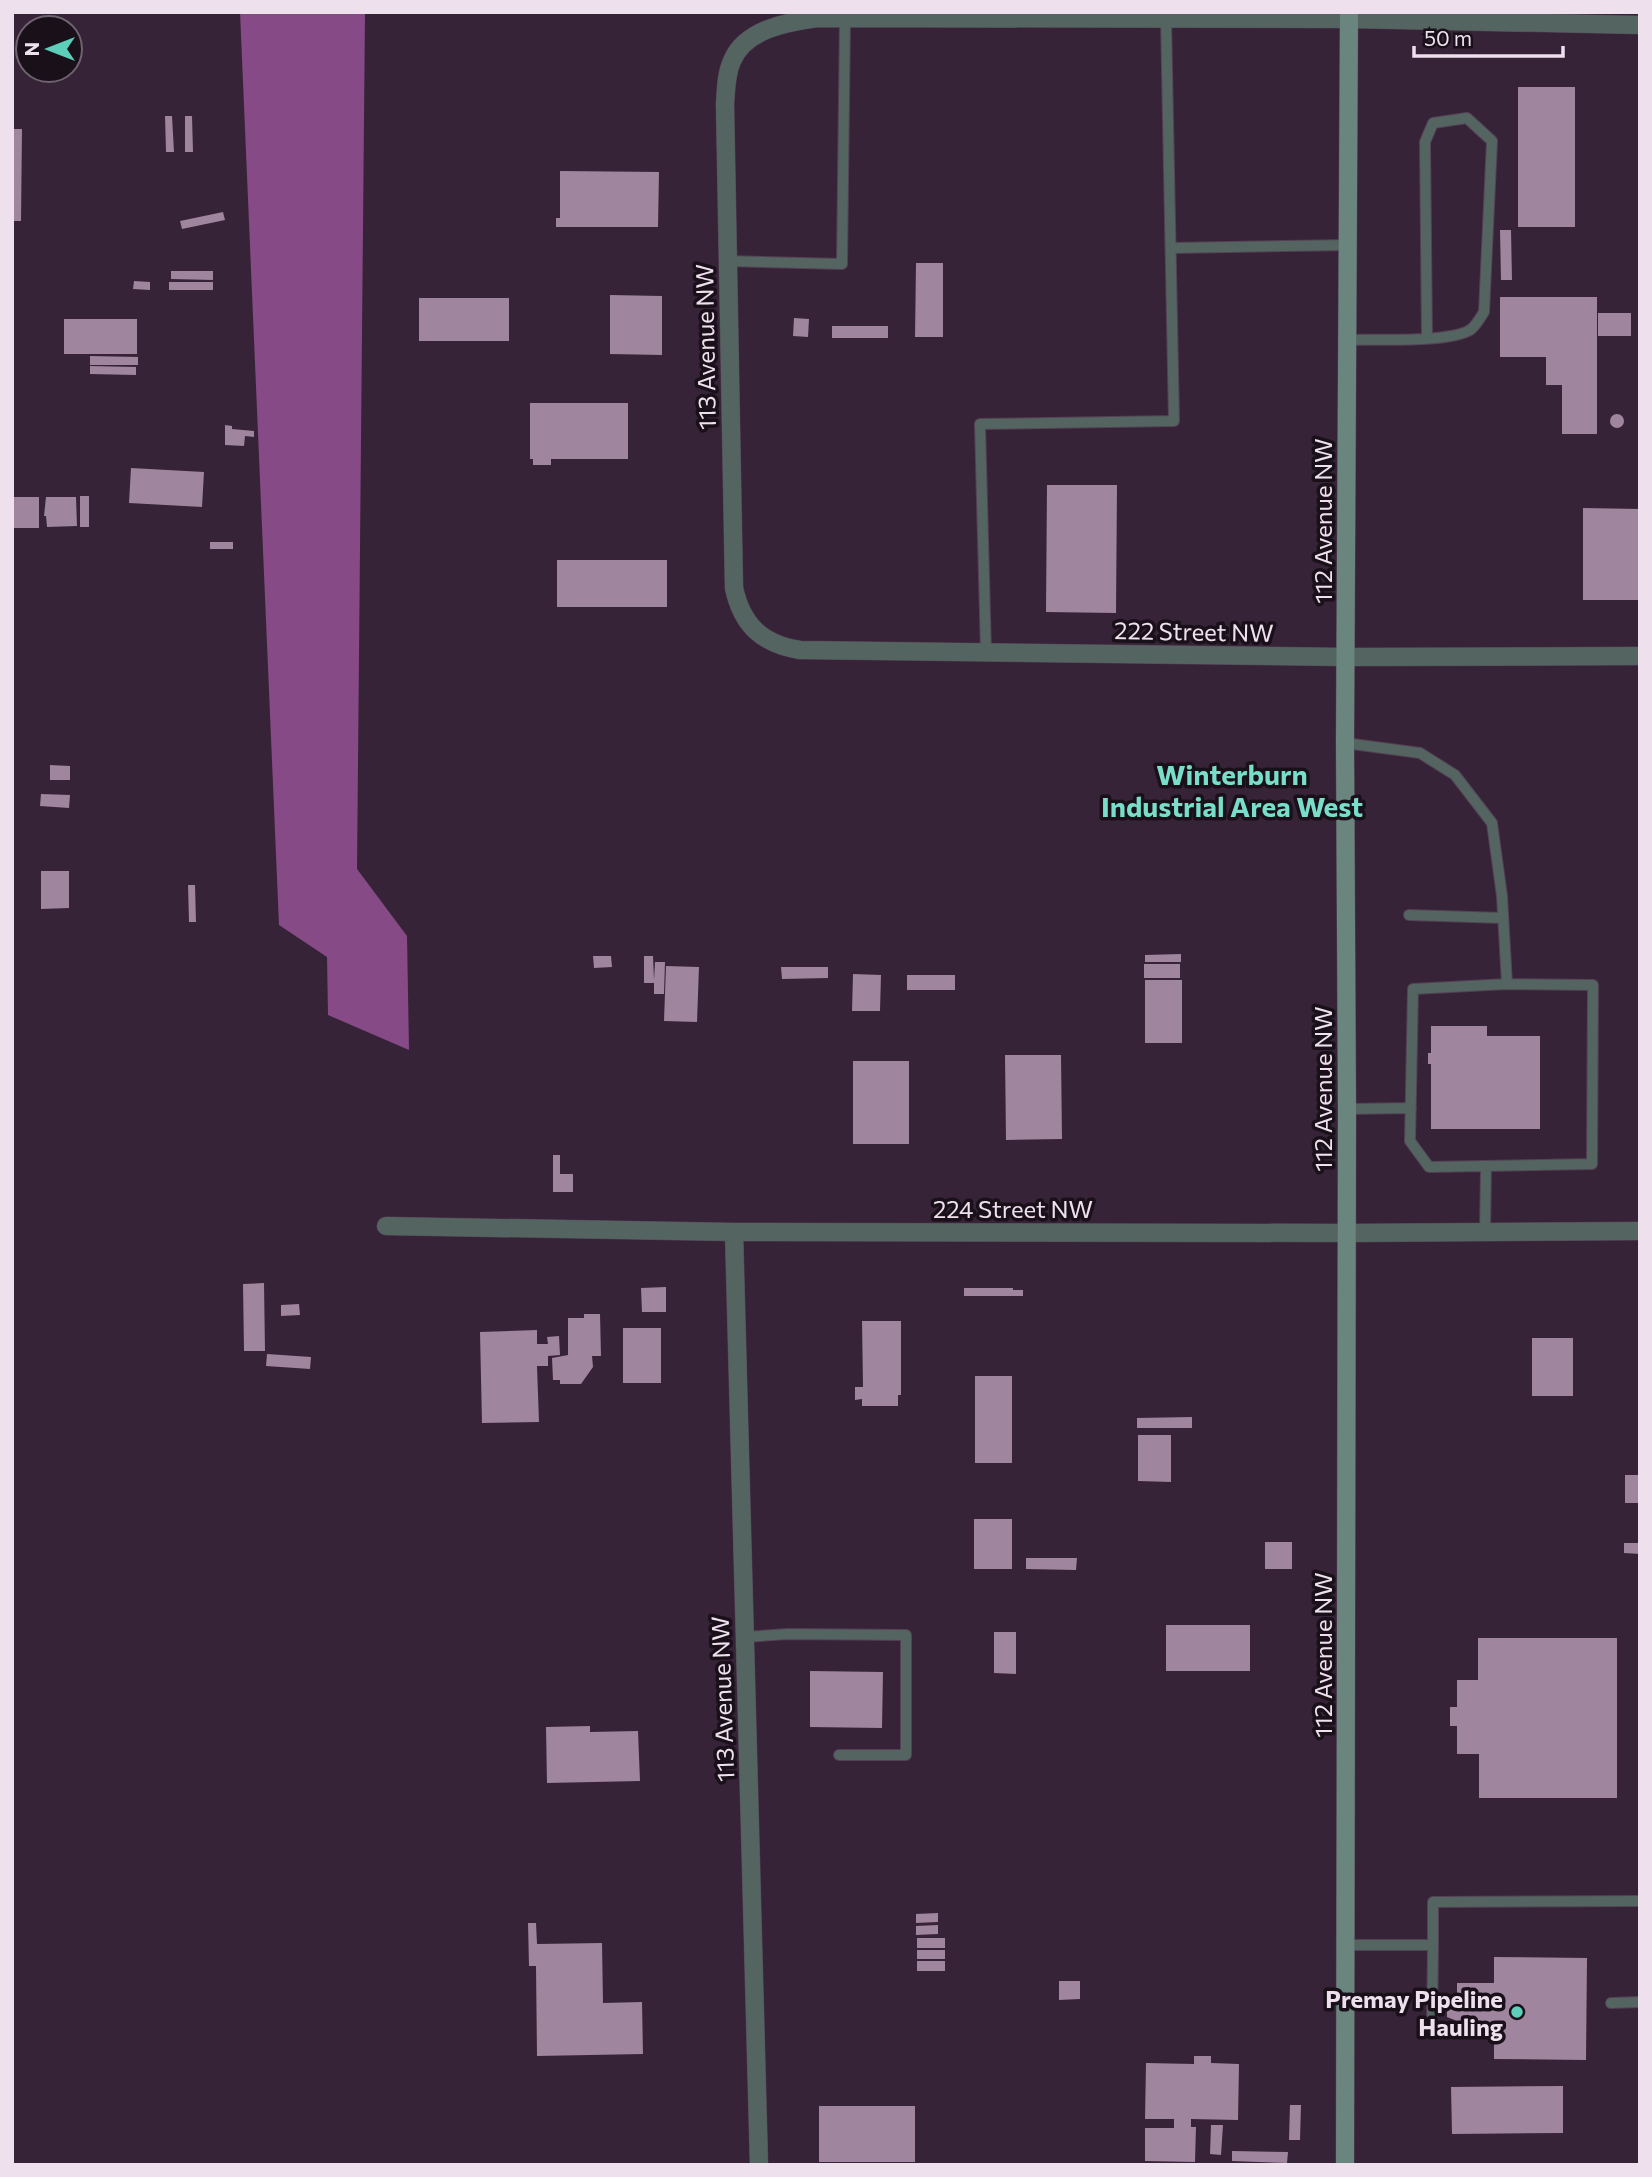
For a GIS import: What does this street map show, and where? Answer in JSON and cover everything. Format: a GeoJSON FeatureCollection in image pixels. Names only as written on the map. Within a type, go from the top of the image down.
{"type":"FeatureCollection","features":[{"type":"Feature","properties":{"kind":"street"},"geometry":{"type":"LineString","coordinates":[[845,18],[1166,19],[1349,15],[1640,26]]}},
{"type":"Feature","properties":{"kind":"street","name":"112 Avenue NW"},"geometry":{"type":"LineString","coordinates":[[1345,2165],[1345,743],[1349,15]]}},
{"type":"Feature","properties":{"kind":"street","name":"113 Avenue NW"},"geometry":{"type":"LineString","coordinates":[[754,629],[742,614],[734,588],[724,104],[732,59],[745,43],[786,22],[845,18]]}},
{"type":"Feature","properties":{"kind":"street","name":"222 Street NW"},"geometry":{"type":"LineString","coordinates":[[754,629],[782,647],[800,650],[1346,657],[1640,656]]}},
{"type":"Feature","properties":{"kind":"street","name":"224 Street NW"},"geometry":{"type":"LineString","coordinates":[[386,1226],[734,1232],[1640,1231]]}},
{"type":"Feature","properties":{"kind":"street","name":"113 Avenue NW"},"geometry":{"type":"LineString","coordinates":[[734,1232],[759,2165]]}},
{"type":"Feature","properties":{"kind":"lane"},"geometry":{"type":"LineString","coordinates":[[728,261],[842,264],[845,18]]}},
{"type":"Feature","properties":{"kind":"lane"},"geometry":{"type":"LineString","coordinates":[[986,653],[980,424],[1174,421],[1166,19]]}},
{"type":"Feature","properties":{"kind":"lane"},"geometry":{"type":"LineString","coordinates":[[1347,340],[1427,338],[1458,335],[1473,329],[1484,312],[1492,141],[1466,118],[1433,123],[1425,142],[1427,338]]}},
{"type":"Feature","properties":{"kind":"lane"},"geometry":{"type":"LineString","coordinates":[[1171,248],[1348,245]]}},
{"type":"Feature","properties":{"kind":"lane"},"geometry":{"type":"LineString","coordinates":[[1345,743],[1420,753],[1455,775],[1492,822],[1503,918],[1507,984]]}},
{"type":"Feature","properties":{"kind":"lane"},"geometry":{"type":"LineString","coordinates":[[1409,915],[1503,918]]}},
{"type":"Feature","properties":{"kind":"lane"},"geometry":{"type":"LineString","coordinates":[[1507,984],[1593,985],[1592,1164],[1429,1167],[1410,1141],[1413,989],[1507,984]]}},
{"type":"Feature","properties":{"kind":"lane"},"geometry":{"type":"LineString","coordinates":[[1347,1109],[1411,1108]]}},
{"type":"Feature","properties":{"kind":"lane"},"geometry":{"type":"LineString","coordinates":[[1485,1232],[1486,1167]]}},
{"type":"Feature","properties":{"kind":"lane"},"geometry":{"type":"LineString","coordinates":[[745,1637],[788,1634],[906,1635],[906,1755],[839,1755]]}},
{"type":"Feature","properties":{"kind":"lane"},"geometry":{"type":"LineString","coordinates":[[1432,2031],[1433,1902],[1640,1901]]}},
{"type":"Feature","properties":{"kind":"lane"},"geometry":{"type":"LineString","coordinates":[[1346,1945],[1433,1945]]}},
{"type":"Feature","properties":{"kind":"lane"},"geometry":{"type":"LineString","coordinates":[[1611,2003],[1640,2002]]}},
{"type":"Feature","properties":{"kind":"shaded area"},"geometry":{"type":"Polygon","coordinates":[[[240,12],[365,12],[357,869],[407,936],[409,1050],[328,1015],[327,957],[279,925],[240,12]]]}},
{"type":"Feature","properties":{"kind":"building"},"geometry":{"type":"Polygon","coordinates":[[[1518,87],[1575,87],[1575,227],[1518,227],[1518,87]]]}},
{"type":"Feature","properties":{"kind":"building"},"geometry":{"type":"Polygon","coordinates":[[[165,116],[172,116],[174,152],[166,152],[165,116]]]}},
{"type":"Feature","properties":{"kind":"building"},"geometry":{"type":"Polygon","coordinates":[[[185,116],[192,116],[193,152],[185,152],[185,116]]]}},
{"type":"Feature","properties":{"kind":"building"},"geometry":{"type":"Polygon","coordinates":[[[12,129],[22,129],[21,221],[12,221],[12,129]]]}},
{"type":"Feature","properties":{"kind":"building"},"geometry":{"type":"Polygon","coordinates":[[[560,171],[659,172],[658,227],[556,227],[556,218],[560,218],[560,171]]]}},
{"type":"Feature","properties":{"kind":"building"},"geometry":{"type":"Polygon","coordinates":[[[223,212],[225,220],[182,229],[180,221],[223,212]]]}},
{"type":"Feature","properties":{"kind":"building"},"geometry":{"type":"Polygon","coordinates":[[[1500,230],[1511,230],[1512,280],[1501,280],[1500,230]]]}},
{"type":"Feature","properties":{"kind":"building"},"geometry":{"type":"Polygon","coordinates":[[[916,263],[943,263],[943,337],[915,337],[916,263]]]}},
{"type":"Feature","properties":{"kind":"building"},"geometry":{"type":"Polygon","coordinates":[[[171,271],[213,271],[213,280],[171,279],[171,271]]]}},
{"type":"Feature","properties":{"kind":"building"},"geometry":{"type":"Polygon","coordinates":[[[134,281],[150,282],[150,290],[133,289],[134,281]]]}},
{"type":"Feature","properties":{"kind":"building"},"geometry":{"type":"Polygon","coordinates":[[[169,282],[213,282],[213,290],[169,290],[169,282]]]}},
{"type":"Feature","properties":{"kind":"building"},"geometry":{"type":"Polygon","coordinates":[[[610,295],[662,296],[662,355],[610,354],[610,295]]]}},
{"type":"Feature","properties":{"kind":"building"},"geometry":{"type":"Polygon","coordinates":[[[1500,297],[1597,297],[1597,434],[1562,434],[1562,385],[1546,385],[1546,357],[1500,357],[1500,297]]]}},
{"type":"Feature","properties":{"kind":"building"},"geometry":{"type":"Polygon","coordinates":[[[419,298],[509,298],[509,341],[419,341],[419,298]]]}},
{"type":"Feature","properties":{"kind":"building"},"geometry":{"type":"Polygon","coordinates":[[[1598,313],[1631,313],[1631,336],[1598,336],[1598,313]]]}},
{"type":"Feature","properties":{"kind":"building"},"geometry":{"type":"Polygon","coordinates":[[[794,318],[809,319],[808,337],[793,336],[794,318]]]}},
{"type":"Feature","properties":{"kind":"building"},"geometry":{"type":"Polygon","coordinates":[[[64,319],[137,319],[137,354],[64,354],[64,319]]]}},
{"type":"Feature","properties":{"kind":"building"},"geometry":{"type":"Polygon","coordinates":[[[832,326],[888,326],[888,338],[832,338],[832,326]]]}},
{"type":"Feature","properties":{"kind":"building"},"geometry":{"type":"Polygon","coordinates":[[[90,356],[138,357],[138,365],[90,365],[90,356]]]}},
{"type":"Feature","properties":{"kind":"building"},"geometry":{"type":"Polygon","coordinates":[[[90,366],[136,367],[136,375],[90,374],[90,366]]]}},
{"type":"Feature","properties":{"kind":"building"},"geometry":{"type":"Polygon","coordinates":[[[530,403],[628,403],[628,459],[551,459],[551,465],[533,465],[533,459],[530,459],[530,403]]]}},
{"type":"Feature","properties":{"kind":"building"},"geometry":{"type":"Polygon","coordinates":[[[1617,414],[1622,416],[1622,426],[1617,428],[1612,426],[1610,421],[1612,416],[1617,414]]]}},
{"type":"Feature","properties":{"kind":"building"},"geometry":{"type":"Polygon","coordinates":[[[225,425],[232,426],[232,429],[254,431],[254,437],[245,436],[244,446],[225,445],[225,425]]]}},
{"type":"Feature","properties":{"kind":"building"},"geometry":{"type":"Polygon","coordinates":[[[131,468],[204,472],[202,507],[129,503],[131,468]]]}},
{"type":"Feature","properties":{"kind":"building"},"geometry":{"type":"Polygon","coordinates":[[[1047,485],[1117,485],[1116,613],[1046,612],[1047,485]]]}},
{"type":"Feature","properties":{"kind":"building"},"geometry":{"type":"Polygon","coordinates":[[[80,496],[89,496],[89,527],[80,527],[80,496]]]}},
{"type":"Feature","properties":{"kind":"building"},"geometry":{"type":"Polygon","coordinates":[[[12,497],[39,497],[39,528],[12,528],[12,497]]]}},
{"type":"Feature","properties":{"kind":"building"},"geometry":{"type":"Polygon","coordinates":[[[46,497],[76,497],[77,526],[47,527],[44,516],[46,497]]]}},
{"type":"Feature","properties":{"kind":"building"},"geometry":{"type":"Polygon","coordinates":[[[1583,508],[1640,509],[1640,600],[1583,600],[1583,508]]]}},
{"type":"Feature","properties":{"kind":"building"},"geometry":{"type":"Polygon","coordinates":[[[210,542],[233,542],[233,549],[210,549],[210,542]]]}},
{"type":"Feature","properties":{"kind":"building"},"geometry":{"type":"Polygon","coordinates":[[[557,560],[667,560],[667,607],[557,607],[557,560]]]}},
{"type":"Feature","properties":{"kind":"building"},"geometry":{"type":"Polygon","coordinates":[[[50,765],[70,766],[70,780],[50,780],[50,765]]]}},
{"type":"Feature","properties":{"kind":"building"},"geometry":{"type":"Polygon","coordinates":[[[41,794],[70,795],[69,808],[40,806],[41,794]]]}},
{"type":"Feature","properties":{"kind":"building"},"geometry":{"type":"Polygon","coordinates":[[[41,871],[69,871],[69,908],[41,909],[41,871]]]}},
{"type":"Feature","properties":{"kind":"building"},"geometry":{"type":"Polygon","coordinates":[[[188,885],[195,885],[196,922],[189,922],[188,885]]]}},
{"type":"Feature","properties":{"kind":"building"},"geometry":{"type":"Polygon","coordinates":[[[1181,954],[1181,962],[1145,962],[1145,955],[1181,954]]]}},
{"type":"Feature","properties":{"kind":"building"},"geometry":{"type":"Polygon","coordinates":[[[593,956],[611,956],[612,967],[594,968],[593,956]]]}},
{"type":"Feature","properties":{"kind":"building"},"geometry":{"type":"Polygon","coordinates":[[[644,956],[653,956],[654,980],[655,962],[665,962],[664,994],[654,994],[654,983],[644,983],[644,956]]]}},
{"type":"Feature","properties":{"kind":"building"},"geometry":{"type":"Polygon","coordinates":[[[1144,964],[1180,964],[1180,978],[1144,978],[1144,964]]]}},
{"type":"Feature","properties":{"kind":"building"},"geometry":{"type":"Polygon","coordinates":[[[666,966],[699,967],[697,1022],[664,1021],[666,966]]]}},
{"type":"Feature","properties":{"kind":"building"},"geometry":{"type":"Polygon","coordinates":[[[781,967],[828,967],[828,978],[782,979],[781,967]]]}},
{"type":"Feature","properties":{"kind":"building"},"geometry":{"type":"Polygon","coordinates":[[[853,974],[881,975],[880,1011],[852,1011],[853,974]]]}},
{"type":"Feature","properties":{"kind":"building"},"geometry":{"type":"Polygon","coordinates":[[[907,975],[955,975],[955,990],[907,990],[907,975]]]}},
{"type":"Feature","properties":{"kind":"building"},"geometry":{"type":"Polygon","coordinates":[[[1145,980],[1182,980],[1182,1043],[1145,1043],[1145,980]]]}},
{"type":"Feature","properties":{"kind":"building"},"geometry":{"type":"Polygon","coordinates":[[[1431,1026],[1487,1026],[1487,1036],[1540,1036],[1540,1129],[1431,1129],[1431,1064],[1428,1064],[1428,1053],[1431,1053],[1431,1026]]]}},
{"type":"Feature","properties":{"kind":"building"},"geometry":{"type":"Polygon","coordinates":[[[1005,1055],[1061,1055],[1062,1139],[1006,1140],[1005,1055]]]}},
{"type":"Feature","properties":{"kind":"building"},"geometry":{"type":"Polygon","coordinates":[[[853,1061],[909,1061],[909,1144],[853,1144],[853,1061]]]}},
{"type":"Feature","properties":{"kind":"building"},"geometry":{"type":"Polygon","coordinates":[[[553,1155],[560,1155],[560,1174],[573,1174],[573,1192],[553,1192],[553,1155]]]}},
{"type":"Feature","properties":{"kind":"building"},"geometry":{"type":"Polygon","coordinates":[[[264,1283],[265,1351],[244,1351],[243,1284],[264,1283]]]}},
{"type":"Feature","properties":{"kind":"building"},"geometry":{"type":"Polygon","coordinates":[[[666,1287],[666,1312],[642,1312],[641,1288],[666,1287]]]}},
{"type":"Feature","properties":{"kind":"building"},"geometry":{"type":"Polygon","coordinates":[[[964,1288],[1013,1288],[1023,1290],[1023,1296],[964,1296],[964,1288]]]}},
{"type":"Feature","properties":{"kind":"building"},"geometry":{"type":"Polygon","coordinates":[[[299,1304],[300,1315],[281,1316],[281,1305],[299,1304]]]}},
{"type":"Feature","properties":{"kind":"building"},"geometry":{"type":"Polygon","coordinates":[[[584,1314],[600,1314],[601,1356],[592,1356],[593,1367],[581,1384],[560,1384],[560,1380],[553,1380],[552,1358],[568,1355],[568,1318],[584,1318],[584,1314]]]}},
{"type":"Feature","properties":{"kind":"building"},"geometry":{"type":"Polygon","coordinates":[[[862,1321],[901,1321],[901,1395],[898,1395],[898,1406],[862,1406],[862,1399],[855,1400],[855,1387],[863,1387],[862,1321]]]}},
{"type":"Feature","properties":{"kind":"building"},"geometry":{"type":"Polygon","coordinates":[[[623,1328],[661,1328],[661,1383],[623,1383],[623,1328]]]}},
{"type":"Feature","properties":{"kind":"building"},"geometry":{"type":"Polygon","coordinates":[[[537,1330],[537,1344],[548,1344],[547,1337],[559,1336],[560,1355],[548,1356],[548,1366],[537,1366],[539,1422],[482,1423],[480,1332],[537,1330]]]}},
{"type":"Feature","properties":{"kind":"building"},"geometry":{"type":"Polygon","coordinates":[[[1532,1338],[1573,1338],[1573,1396],[1532,1396],[1532,1338]]]}},
{"type":"Feature","properties":{"kind":"building"},"geometry":{"type":"Polygon","coordinates":[[[267,1354],[311,1357],[310,1369],[266,1366],[267,1354]]]}},
{"type":"Feature","properties":{"kind":"building"},"geometry":{"type":"Polygon","coordinates":[[[975,1376],[1012,1376],[1012,1463],[975,1463],[975,1376]]]}},
{"type":"Feature","properties":{"kind":"building"},"geometry":{"type":"Polygon","coordinates":[[[1192,1417],[1192,1428],[1137,1428],[1137,1418],[1192,1417]]]}},
{"type":"Feature","properties":{"kind":"building"},"geometry":{"type":"Polygon","coordinates":[[[1138,1435],[1171,1435],[1171,1482],[1138,1481],[1138,1435]]]}},
{"type":"Feature","properties":{"kind":"building"},"geometry":{"type":"Polygon","coordinates":[[[1625,1475],[1640,1475],[1640,1503],[1625,1503],[1625,1475]]]}},
{"type":"Feature","properties":{"kind":"building"},"geometry":{"type":"Polygon","coordinates":[[[974,1519],[1012,1519],[1012,1569],[974,1569],[974,1519]]]}},
{"type":"Feature","properties":{"kind":"building"},"geometry":{"type":"Polygon","coordinates":[[[1265,1542],[1292,1542],[1292,1569],[1265,1569],[1265,1542]]]}},
{"type":"Feature","properties":{"kind":"building"},"geometry":{"type":"Polygon","coordinates":[[[1624,1543],[1640,1543],[1640,1554],[1624,1553],[1624,1543]]]}},
{"type":"Feature","properties":{"kind":"building"},"geometry":{"type":"Polygon","coordinates":[[[1026,1558],[1077,1558],[1076,1570],[1026,1569],[1026,1558]]]}},
{"type":"Feature","properties":{"kind":"building"},"geometry":{"type":"Polygon","coordinates":[[[1166,1625],[1250,1625],[1250,1671],[1166,1671],[1166,1625]]]}},
{"type":"Feature","properties":{"kind":"building"},"geometry":{"type":"Polygon","coordinates":[[[994,1632],[1016,1632],[1016,1674],[994,1673],[994,1632]]]}},
{"type":"Feature","properties":{"kind":"building"},"geometry":{"type":"Polygon","coordinates":[[[1478,1638],[1617,1638],[1617,1798],[1479,1798],[1479,1754],[1457,1754],[1457,1726],[1450,1726],[1450,1707],[1457,1707],[1457,1680],[1478,1680],[1478,1638]]]}},
{"type":"Feature","properties":{"kind":"building"},"geometry":{"type":"Polygon","coordinates":[[[810,1671],[883,1672],[882,1728],[810,1727],[810,1671]]]}},
{"type":"Feature","properties":{"kind":"building"},"geometry":{"type":"Polygon","coordinates":[[[590,1726],[590,1732],[638,1731],[640,1781],[547,1783],[546,1727],[590,1726]]]}},
{"type":"Feature","properties":{"kind":"building"},"geometry":{"type":"Polygon","coordinates":[[[938,1913],[938,1922],[916,1923],[916,1914],[938,1913]]]}},
{"type":"Feature","properties":{"kind":"building"},"geometry":{"type":"Polygon","coordinates":[[[528,1923],[536,1923],[537,1944],[602,1943],[603,2003],[642,2002],[643,2054],[537,2056],[536,1966],[529,1966],[528,1923]]]}},
{"type":"Feature","properties":{"kind":"building"},"geometry":{"type":"Polygon","coordinates":[[[938,1925],[938,1934],[916,1935],[916,1926],[938,1925]]]}},
{"type":"Feature","properties":{"kind":"building"},"geometry":{"type":"Polygon","coordinates":[[[917,1938],[945,1938],[945,1948],[917,1948],[917,1938]]]}},
{"type":"Feature","properties":{"kind":"building"},"geometry":{"type":"Polygon","coordinates":[[[917,1950],[945,1950],[945,1959],[917,1959],[917,1950]]]}},
{"type":"Feature","properties":{"kind":"building","name":"Premay Pipeline Hauling"},"geometry":{"type":"Polygon","coordinates":[[[1494,1957],[1587,1958],[1586,2060],[1494,2059],[1494,2034],[1457,2034],[1457,2021],[1447,2017],[1447,2006],[1457,2006],[1457,1983],[1494,1983],[1494,1957]]]}},
{"type":"Feature","properties":{"kind":"building"},"geometry":{"type":"Polygon","coordinates":[[[917,1961],[945,1961],[945,1971],[917,1971],[917,1961]]]}},
{"type":"Feature","properties":{"kind":"building"},"geometry":{"type":"Polygon","coordinates":[[[1059,1981],[1080,1981],[1080,1999],[1059,2000],[1059,1981]]]}},
{"type":"Feature","properties":{"kind":"building"},"geometry":{"type":"Polygon","coordinates":[[[1194,2056],[1211,2056],[1211,2063],[1239,2064],[1238,2120],[1191,2119],[1191,2127],[1196,2127],[1195,2162],[1145,2161],[1145,2128],[1174,2128],[1174,2119],[1145,2119],[1146,2063],[1194,2064],[1194,2056]]]}},
{"type":"Feature","properties":{"kind":"building","name":"Premay Pipeline Hauling"},"geometry":{"type":"Polygon","coordinates":[[[1563,2086],[1563,2133],[1452,2134],[1451,2087],[1563,2086]]]}},
{"type":"Feature","properties":{"kind":"building"},"geometry":{"type":"Polygon","coordinates":[[[1290,2105],[1301,2105],[1300,2140],[1289,2140],[1290,2105]]]}},
{"type":"Feature","properties":{"kind":"building"},"geometry":{"type":"Polygon","coordinates":[[[819,2106],[915,2106],[915,2162],[819,2162],[819,2106]]]}},
{"type":"Feature","properties":{"kind":"building"},"geometry":{"type":"Polygon","coordinates":[[[1211,2125],[1223,2125],[1221,2155],[1210,2154],[1211,2125]]]}},
{"type":"Feature","properties":{"kind":"building"},"geometry":{"type":"Polygon","coordinates":[[[1232,2151],[1288,2152],[1287,2163],[1232,2161],[1232,2151]]]}},
{"type":"Feature","properties":{"kind":"place","name":"Premay Pipeline Hauling"},"geometry":{"type":"Point","coordinates":[1517,2012]}},
{"type":"Feature","properties":{"kind":"district","name":"Winterburn Industrial Area West"},"geometry":{"type":"Point","coordinates":[1232,790]}}]}
